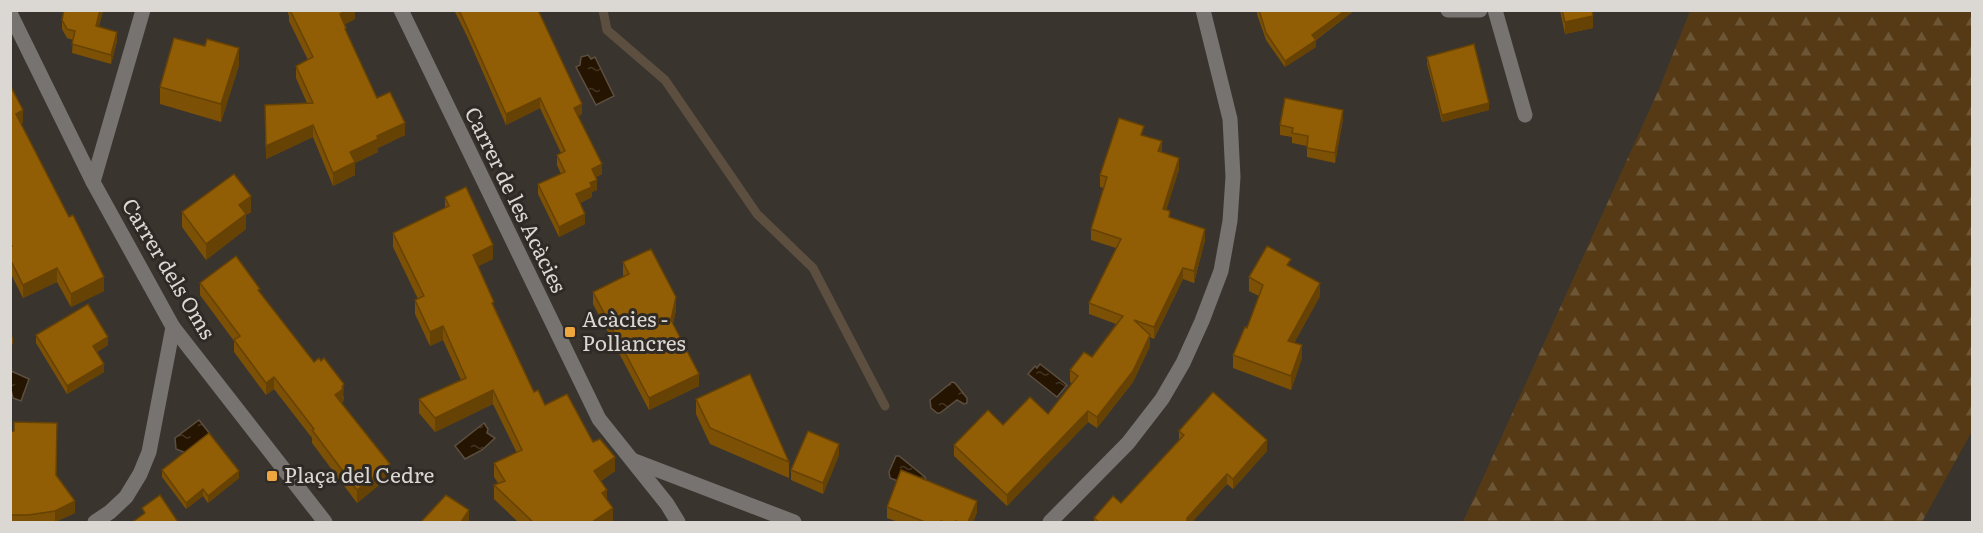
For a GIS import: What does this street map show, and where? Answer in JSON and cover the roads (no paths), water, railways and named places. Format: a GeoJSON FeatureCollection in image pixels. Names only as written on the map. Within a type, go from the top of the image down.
{"type":"FeatureCollection","features":[{"type":"Feature","properties":{"kind":"street"},"geometry":{"type":"LineString","coordinates":[[93,182],[143,10]]}},
{"type":"Feature","properties":{"kind":"street","name":"Carrer de les Acàcies"},"geometry":{"type":"LineString","coordinates":[[401,10],[599,419],[667,504],[678,522]]}},
{"type":"Feature","properties":{"kind":"street"},"geometry":{"type":"LineString","coordinates":[[1050,522],[1128,443],[1162,399],[1184,363],[1221,271],[1230,221],[1233,177],[1230,119],[1203,10]]}},
{"type":"Feature","properties":{"kind":"street"},"geometry":{"type":"LineString","coordinates":[[1448,10],[1480,10]]}},
{"type":"Feature","properties":{"kind":"street"},"geometry":{"type":"LineString","coordinates":[[1495,10],[1525,115]]}},
{"type":"Feature","properties":{"kind":"street","name":"Carrer dels Oms"},"geometry":{"type":"LineString","coordinates":[[10,14],[93,182],[173,327],[325,522]]}},
{"type":"Feature","properties":{"kind":"street"},"geometry":{"type":"LineString","coordinates":[[95,522],[126,497],[140,474],[149,452],[173,327]]}},
{"type":"Feature","properties":{"kind":"street"},"geometry":{"type":"LineString","coordinates":[[629,459],[794,522]]}},
{"type":"Feature","properties":{"kind":"water"},"geometry":{"type":"Polygon","coordinates":[[[588,55],[591,59],[595,57],[614,96],[596,105],[576,67],[580,65],[581,57],[588,55]]]}},
{"type":"Feature","properties":{"kind":"water"},"geometry":{"type":"Polygon","coordinates":[[[1040,364],[1067,385],[1057,397],[1028,374],[1040,364]]]}},
{"type":"Feature","properties":{"kind":"water"},"geometry":{"type":"Polygon","coordinates":[[[11,371],[29,379],[21,401],[13,398],[11,371]]]}},
{"type":"Feature","properties":{"kind":"water"},"geometry":{"type":"Polygon","coordinates":[[[952,382],[967,398],[967,403],[964,404],[957,400],[937,413],[931,408],[930,400],[952,382]]]}},
{"type":"Feature","properties":{"kind":"water"},"geometry":{"type":"Polygon","coordinates":[[[199,420],[210,434],[186,453],[176,449],[175,438],[199,420]]]}},
{"type":"Feature","properties":{"kind":"water"},"geometry":{"type":"Polygon","coordinates":[[[484,423],[488,429],[487,433],[495,438],[482,450],[465,459],[455,446],[484,423]]]}},
{"type":"Feature","properties":{"kind":"water"},"geometry":{"type":"Polygon","coordinates":[[[896,456],[925,477],[926,481],[898,481],[890,478],[889,472],[896,456]]]}},
{"type":"Feature","properties":{"kind":"waterway"},"geometry":{"type":"LineString","coordinates":[[603,10],[607,30],[665,80],[757,214],[813,268],[885,406]]}},
{"type":"Feature","properties":{"kind":"place","name":"Acàcies - Pollancres"},"geometry":{"type":"Point","coordinates":[570,332]}},
{"type":"Feature","properties":{"kind":"place","name":"Plaça del Cedre"},"geometry":{"type":"Point","coordinates":[272,476]}}]}
